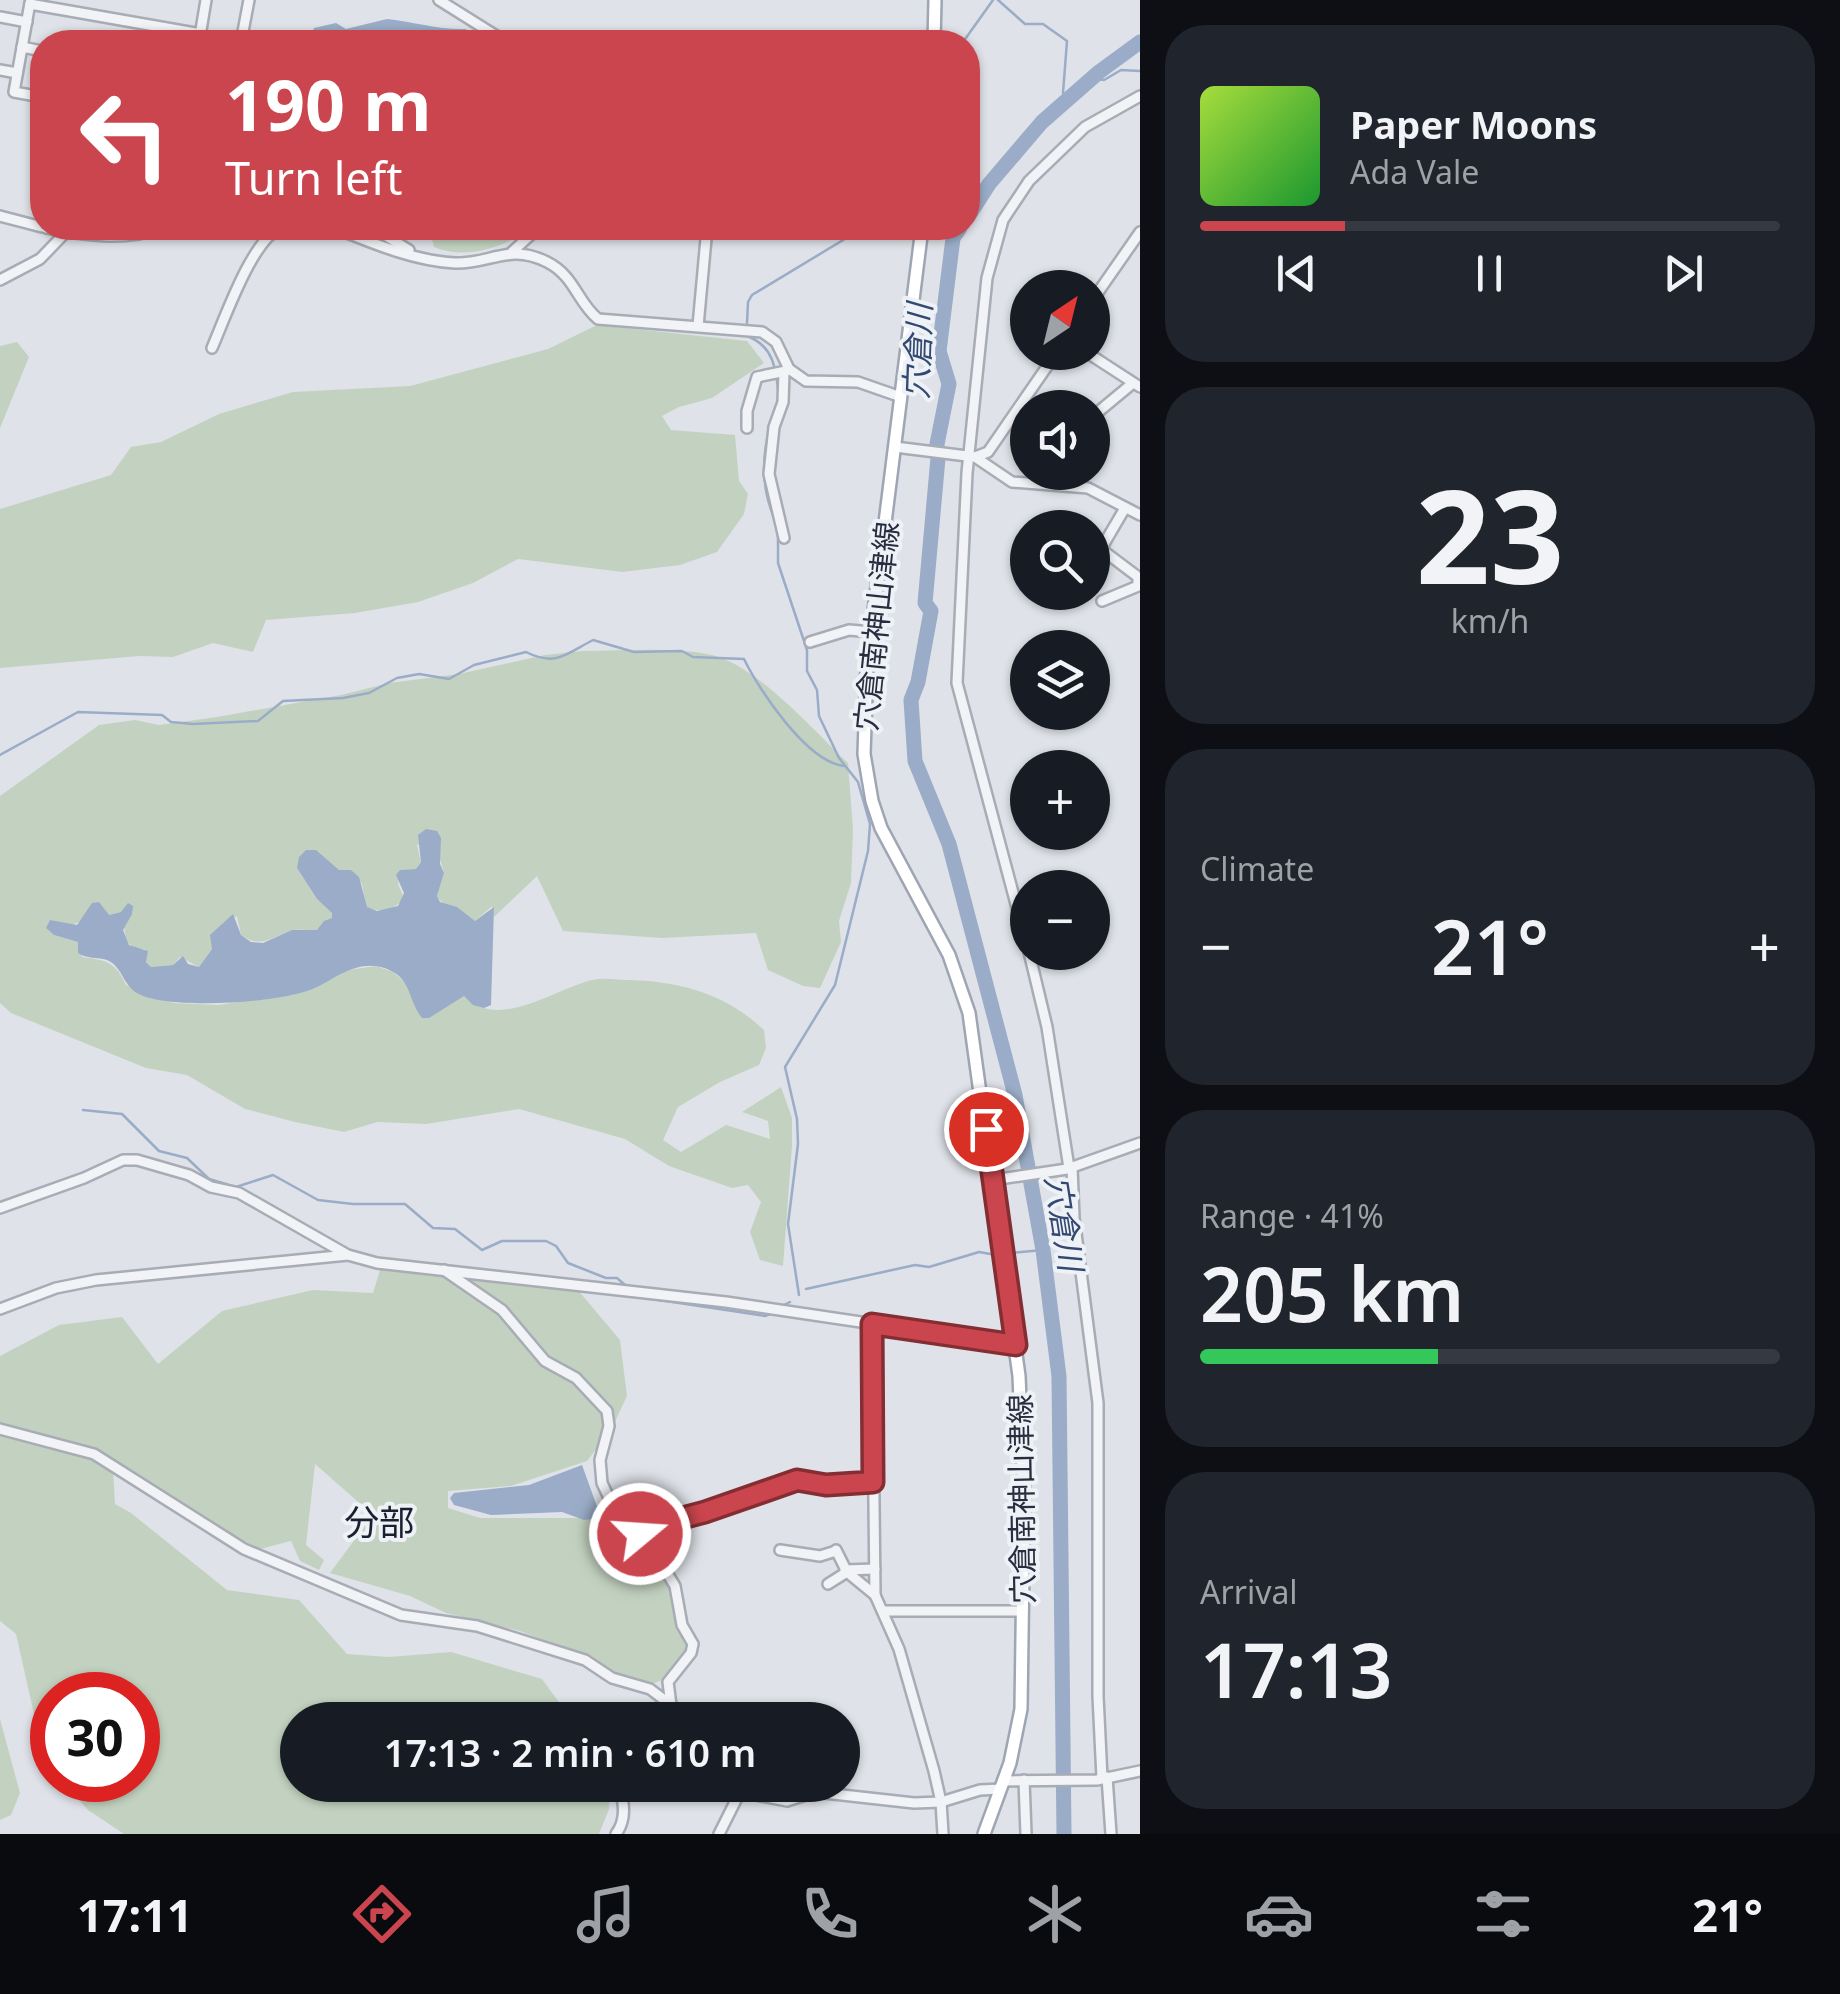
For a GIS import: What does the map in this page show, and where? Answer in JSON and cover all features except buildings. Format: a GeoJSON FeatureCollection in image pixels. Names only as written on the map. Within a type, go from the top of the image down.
{"type":"FeatureCollection","features":[{"type":"Feature","properties":{"kind":"main road"},"geometry":{"type":"LineString","coordinates":[[934,30],[935,0]]}},
{"type":"Feature","properties":{"kind":"main road","name":"穴倉南神山津線"},"geometry":{"type":"LineString","coordinates":[[921,240],[863,728],[872,800],[888,845],[949,955],[972,1030],[996,1179],[1016,1345],[1023,1436],[1020,1726],[984,1834]]}},
{"type":"Feature","properties":{"kind":"street"},"geometry":{"type":"LineString","coordinates":[[201,30],[206,0]]}},
{"type":"Feature","properties":{"kind":"street"},"geometry":{"type":"LineString","coordinates":[[243,30],[248,0]]}},
{"type":"Feature","properties":{"kind":"street"},"geometry":{"type":"LineString","coordinates":[[439,0],[487,30]]}},
{"type":"Feature","properties":{"kind":"street"},"geometry":{"type":"LineString","coordinates":[[30,95],[14,92],[30,2],[162,30]]}},
{"type":"Feature","properties":{"kind":"street"},"geometry":{"type":"LineString","coordinates":[[0,18],[26,22]]}},
{"type":"Feature","properties":{"kind":"street"},"geometry":{"type":"LineString","coordinates":[[22,48],[30,49]]}},
{"type":"Feature","properties":{"kind":"street"},"geometry":{"type":"LineString","coordinates":[[0,70],[17,73]]}},
{"type":"Feature","properties":{"kind":"street"},"geometry":{"type":"LineString","coordinates":[[1010,882],[958,683],[959,606],[987,278],[1002,220],[1029,181],[1100,116],[1140,96]]}},
{"type":"Feature","properties":{"kind":"street"},"geometry":{"type":"LineString","coordinates":[[0,216],[30,224]]}},
{"type":"Feature","properties":{"kind":"street"},"geometry":{"type":"LineString","coordinates":[[1110,275],[1140,232]]}},
{"type":"Feature","properties":{"kind":"street"},"geometry":{"type":"LineString","coordinates":[[0,280],[40,259],[58,240]]}},
{"type":"Feature","properties":{"kind":"street"},"geometry":{"type":"LineString","coordinates":[[212,348],[264,240]]}},
{"type":"Feature","properties":{"kind":"street"},"geometry":{"type":"LineString","coordinates":[[365,240],[459,263],[512,252],[537,258],[563,272],[598,319],[767,334],[776,342],[781,372],[783,402],[774,426],[768,474],[784,538]]}},
{"type":"Feature","properties":{"kind":"street"},"geometry":{"type":"LineString","coordinates":[[393,240],[420,256]]}},
{"type":"Feature","properties":{"kind":"street"},"geometry":{"type":"LineString","coordinates":[[512,252],[525,240]]}},
{"type":"Feature","properties":{"kind":"street"},"geometry":{"type":"LineString","coordinates":[[698,326],[706,240]]}},
{"type":"Feature","properties":{"kind":"street"},"geometry":{"type":"LineString","coordinates":[[1110,368],[1136,385],[1110,404]]}},
{"type":"Feature","properties":{"kind":"street"},"geometry":{"type":"LineString","coordinates":[[970,456],[992,448],[1045,370]]}},
{"type":"Feature","properties":{"kind":"street"},"geometry":{"type":"LineString","coordinates":[[747,428],[747,411],[758,376],[781,372],[806,381],[858,382],[901,397]]}},
{"type":"Feature","properties":{"kind":"street"},"geometry":{"type":"LineString","coordinates":[[899,447],[970,456],[1010,481]]}},
{"type":"Feature","properties":{"kind":"street"},"geometry":{"type":"LineString","coordinates":[[1090,490],[1140,515]]}},
{"type":"Feature","properties":{"kind":"street"},"geometry":{"type":"LineString","coordinates":[[1110,535],[1126,508]]}},
{"type":"Feature","properties":{"kind":"street"},"geometry":{"type":"LineString","coordinates":[[1110,557],[1138,577],[1138,586],[1110,598]]}},
{"type":"Feature","properties":{"kind":"street"},"geometry":{"type":"LineString","coordinates":[[810,642],[850,630],[872,632]]}},
{"type":"Feature","properties":{"kind":"street"},"geometry":{"type":"LineString","coordinates":[[1033,970],[1047,1027],[1069,1168],[1098,1403],[1098,1696],[1102,1778],[1112,1834]]}},
{"type":"Feature","properties":{"kind":"street"},"geometry":{"type":"LineString","coordinates":[[996,1179],[1069,1168],[1140,1143]]}},
{"type":"Feature","properties":{"kind":"street"},"geometry":{"type":"LineString","coordinates":[[0,1208],[124,1160],[137,1160],[239,1193],[348,1255],[377,1263],[726,1302],[1016,1345]]}},
{"type":"Feature","properties":{"kind":"street"},"geometry":{"type":"LineString","coordinates":[[0,1310],[56,1288],[96,1280],[348,1255]]}},
{"type":"Feature","properties":{"kind":"street"},"geometry":{"type":"LineString","coordinates":[[441,1268],[502,1310],[545,1361],[576,1378],[607,1410],[609,1426],[600,1460],[602,1483],[618,1516],[652,1548],[675,1586],[682,1625],[693,1644],[691,1653],[668,1682],[672,1702]]}},
{"type":"Feature","properties":{"kind":"street"},"geometry":{"type":"LineString","coordinates":[[872,1324],[875,1595]]}},
{"type":"Feature","properties":{"kind":"street"},"geometry":{"type":"LineString","coordinates":[[0,1429],[94,1454],[244,1550],[401,1615],[477,1626],[579,1657],[617,1680],[650,1688],[662,1702]]}},
{"type":"Feature","properties":{"kind":"street"},"geometry":{"type":"LineString","coordinates":[[640,1534],[656,1525],[797,1480],[826,1485],[873,1482]]}},
{"type":"Feature","properties":{"kind":"street"},"geometry":{"type":"LineString","coordinates":[[780,1550],[820,1556],[836,1551],[846,1571],[875,1595],[884,1610],[899,1649],[942,1802],[943,1834]]}},
{"type":"Feature","properties":{"kind":"street"},"geometry":{"type":"LineString","coordinates":[[828,1584],[846,1571],[874,1568]]}},
{"type":"Feature","properties":{"kind":"street"},"geometry":{"type":"LineString","coordinates":[[884,1610],[1023,1610]]}},
{"type":"Feature","properties":{"kind":"street"},"geometry":{"type":"LineString","coordinates":[[860,1797],[942,1802],[1028,1779],[1102,1778],[1140,1771]]}},
{"type":"Feature","properties":{"kind":"street"},"geometry":{"type":"LineString","coordinates":[[1026,1834],[1028,1779]]}},
{"type":"Feature","properties":{"kind":"street"},"geometry":{"type":"LineString","coordinates":[[616,1834],[622,1825],[622,1802]]}},
{"type":"Feature","properties":{"kind":"street"},"geometry":{"type":"LineString","coordinates":[[719,1834],[735,1802]]}},
{"type":"Feature","properties":{"kind":"green space"},"geometry":{"type":"Polygon","coordinates":[[[432,240],[509,240],[471,252],[434,247],[432,240]]]}},
{"type":"Feature","properties":{"kind":"green space"},"geometry":{"type":"Polygon","coordinates":[[[597,325],[747,341],[764,363],[712,398],[662,416],[671,430],[735,435],[739,481],[748,494],[744,514],[717,552],[680,565],[622,572],[518,559],[473,583],[418,602],[355,613],[266,620],[253,652],[213,643],[173,657],[139,656],[0,668],[0,509],[111,475],[131,447],[161,442],[219,414],[293,392],[410,386],[548,349],[597,325]]]}},
{"type":"Feature","properties":{"kind":"green space"},"geometry":{"type":"Polygon","coordinates":[[[17,342],[29,357],[0,428],[0,346],[17,342]]]}},
{"type":"Feature","properties":{"kind":"green space"},"geometry":{"type":"Polygon","coordinates":[[[583,651],[677,651],[725,660],[763,683],[848,763],[853,829],[851,883],[839,921],[841,942],[820,988],[803,986],[768,970],[756,933],[662,938],[563,931],[537,876],[494,917],[491,907],[475,921],[448,907],[437,896],[444,873],[438,852],[441,838],[417,845],[421,862],[416,869],[401,870],[398,884],[404,898],[396,906],[382,910],[366,907],[362,884],[351,870],[339,870],[316,851],[297,868],[317,899],[333,913],[332,918],[318,930],[294,930],[266,941],[254,941],[241,935],[237,916],[222,924],[199,967],[180,957],[173,965],[151,967],[146,962],[145,949],[128,942],[121,912],[109,915],[102,910],[71,926],[50,920],[54,935],[78,942],[82,957],[109,964],[126,985],[173,1003],[219,1005],[308,990],[341,971],[376,966],[393,972],[407,984],[422,1018],[429,1018],[464,996],[478,1006],[509,1009],[601,979],[668,984],[719,999],[764,1030],[766,1048],[759,1065],[678,1107],[663,1140],[681,1152],[726,1125],[770,1139],[768,1121],[742,1112],[781,1087],[792,1118],[783,1266],[760,1260],[750,1232],[761,1202],[748,1185],[732,1188],[669,1166],[625,1139],[519,1109],[426,1124],[377,1122],[344,1132],[295,1122],[245,1109],[187,1075],[146,1068],[11,1013],[0,1003],[0,796],[99,725],[135,720],[159,725],[217,717],[583,651]]]}},
{"type":"Feature","properties":{"kind":"green space"},"geometry":{"type":"Polygon","coordinates":[[[380,1270],[577,1289],[620,1340],[627,1396],[611,1430],[587,1461],[511,1486],[448,1491],[448,1508],[480,1518],[612,1518],[643,1542],[673,1588],[688,1650],[665,1679],[652,1684],[617,1675],[585,1656],[520,1631],[446,1613],[410,1596],[330,1573],[373,1515],[315,1464],[306,1545],[324,1560],[319,1570],[300,1561],[291,1541],[260,1549],[206,1521],[118,1462],[113,1470],[115,1504],[227,1590],[299,1600],[347,1654],[389,1657],[451,1652],[542,1679],[559,1702],[280,1702],[280,1802],[609,1802],[599,1834],[124,1834],[81,1802],[160,1802],[160,1672],[30,1672],[30,1696],[16,1634],[0,1621],[0,1356],[59,1325],[122,1317],[158,1364],[222,1311],[313,1290],[373,1293],[380,1270]]]}},
{"type":"Feature","properties":{"kind":"green space"},"geometry":{"type":"Polygon","coordinates":[[[0,1719],[20,1793],[11,1815],[0,1820],[0,1719]]]}},
{"type":"Feature","properties":{"kind":"water"},"geometry":{"type":"Polygon","coordinates":[[[387,19],[466,30],[313,30],[336,23],[346,29],[387,19]]]}},
{"type":"Feature","properties":{"kind":"water"},"geometry":{"type":"Polygon","coordinates":[[[426,829],[437,831],[441,838],[440,864],[444,873],[437,896],[440,902],[457,907],[475,921],[494,907],[491,1005],[484,1008],[473,1005],[464,996],[429,1018],[422,1018],[399,976],[372,966],[355,968],[302,993],[254,1001],[199,1003],[152,999],[132,990],[112,963],[81,955],[78,942],[54,935],[46,928],[50,920],[77,925],[92,903],[99,902],[109,915],[121,912],[128,903],[133,906],[132,914],[123,930],[129,945],[148,951],[146,962],[151,967],[173,965],[183,956],[188,964],[199,967],[212,949],[210,935],[233,914],[241,935],[251,942],[263,943],[292,930],[317,930],[332,918],[297,868],[299,857],[306,850],[316,850],[339,870],[351,870],[359,877],[367,907],[377,911],[398,906],[404,893],[396,875],[400,870],[416,869],[421,862],[418,835],[426,829]]]}},
{"type":"Feature","properties":{"kind":"water"},"geometry":{"type":"Polygon","coordinates":[[[582,1465],[599,1512],[592,1519],[562,1512],[491,1515],[454,1505],[450,1498],[454,1493],[529,1485],[582,1465]]]}},
{"type":"Feature","properties":{"kind":"waterway"},"geometry":{"type":"LineString","coordinates":[[972,30],[993,0]]}},
{"type":"Feature","properties":{"kind":"waterway"},"geometry":{"type":"LineString","coordinates":[[998,0],[1025,24],[1043,24],[1067,41],[1063,93],[1066,103]]}},
{"type":"Feature","properties":{"kind":"waterway","name":"穴倉川"},"geometry":{"type":"LineString","coordinates":[[980,198],[1042,122],[1140,42]]}},
{"type":"Feature","properties":{"kind":"waterway"},"geometry":{"type":"LineString","coordinates":[[1093,78],[1104,80],[1121,70],[1140,71]]}},
{"type":"Feature","properties":{"kind":"waterway"},"geometry":{"type":"LineString","coordinates":[[747,323],[752,295],[843,240]]}},
{"type":"Feature","properties":{"kind":"waterway","name":"穴倉川"},"geometry":{"type":"LineString","coordinates":[[953,240],[939,351],[949,384],[937,444],[925,603],[931,611],[911,700],[915,761],[949,844],[1015,1095],[1043,1250],[1059,1376],[1064,1834]]}},
{"type":"Feature","properties":{"kind":"waterway"},"geometry":{"type":"LineString","coordinates":[[747,336],[768,352],[775,368],[779,397]]}},
{"type":"Feature","properties":{"kind":"waterway"},"geometry":{"type":"LineString","coordinates":[[771,423],[764,473],[767,498],[776,522]]}},
{"type":"Feature","properties":{"kind":"waterway"},"geometry":{"type":"LineString","coordinates":[[778,530],[778,563],[807,650],[807,671],[817,690],[819,716],[839,758],[858,782],[870,824],[868,851],[835,985],[785,1067],[797,1119],[798,1144],[788,1224],[799,1295]]}},
{"type":"Feature","properties":{"kind":"waterway"},"geometry":{"type":"LineString","coordinates":[[0,755],[78,712],[162,715],[171,722],[193,724],[258,721],[283,701],[369,693],[397,678],[419,674],[449,679],[474,665],[526,652],[553,658],[593,640],[634,652],[682,651],[693,657],[744,659],[772,705],[800,739],[830,762],[844,766]]}},
{"type":"Feature","properties":{"kind":"waterway"},"geometry":{"type":"LineString","coordinates":[[83,1110],[122,1114],[159,1151],[187,1158],[209,1179],[236,1187],[273,1175],[318,1200],[405,1204],[433,1228],[455,1229],[482,1250],[502,1241],[546,1241],[556,1246],[568,1263],[606,1278],[617,1278],[625,1285]]}},
{"type":"Feature","properties":{"kind":"waterway"},"geometry":{"type":"LineString","coordinates":[[1011,1253],[1043,1250]]}},
{"type":"Feature","properties":{"kind":"waterway"},"geometry":{"type":"LineString","coordinates":[[806,1289],[915,1265],[929,1267],[979,1252],[996,1255]]}},
{"type":"Feature","properties":{"kind":"waterway"},"geometry":{"type":"LineString","coordinates":[[639,1297],[770,1314]]}},
{"type":"Feature","properties":{"kind":"waterway"},"geometry":{"type":"LineString","coordinates":[[782,1306],[790,1302]]}},
{"type":"Feature","properties":{"kind":"district","name":"分部"},"geometry":{"type":"Point","coordinates":[379,1521]}},
{"type":"Feature","properties":{"kind":"route"},"geometry":{"type":"LineString","coordinates":[[640,1534],[656,1525],[690,1518],[797,1480],[826,1485],[873,1482],[872,1324],[1016,1345],[986,1129]]}}]}
